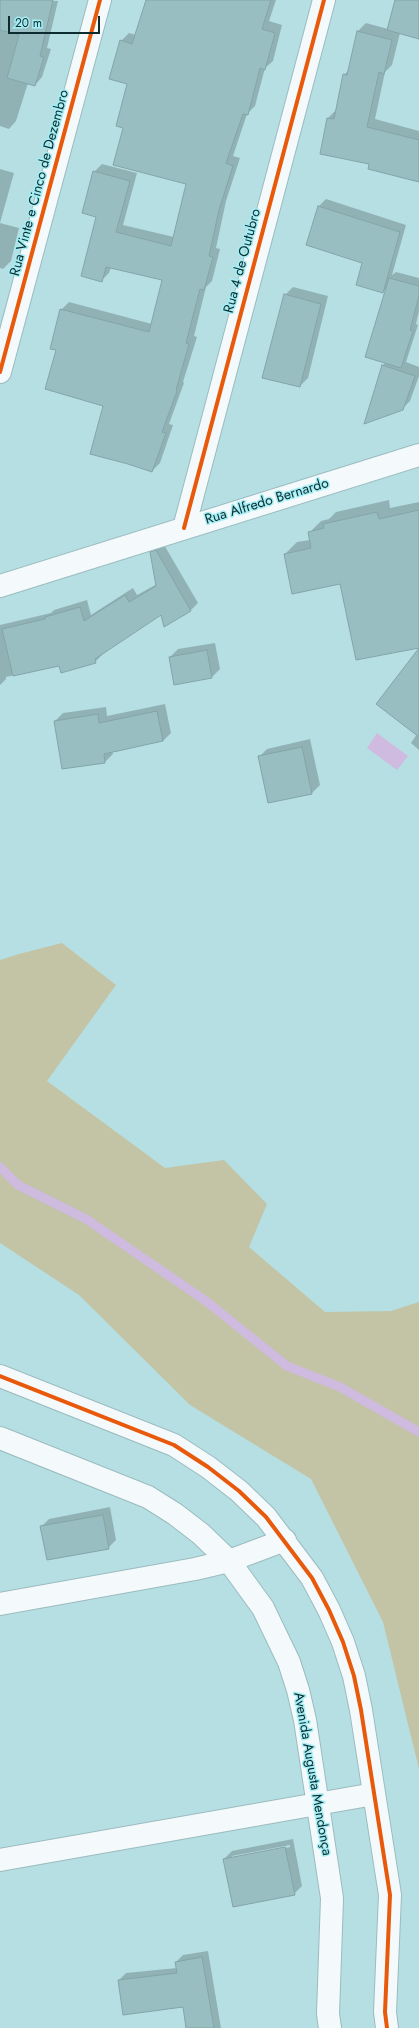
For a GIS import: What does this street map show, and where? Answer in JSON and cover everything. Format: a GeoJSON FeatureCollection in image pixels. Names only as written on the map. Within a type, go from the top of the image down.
{"type":"FeatureCollection","features":[{"type":"Feature","properties":{"kind":"street","name":"Rua Vinte e Cinco de Dezembro"},"geometry":{"type":"LineString","coordinates":[[0,372],[100,0]]}},
{"type":"Feature","properties":{"kind":"street","name":"Rua 4 de Outubro"},"geometry":{"type":"LineString","coordinates":[[184,528],[324,0]]}},
{"type":"Feature","properties":{"kind":"street","name":"Rua Alfredo Bernardo"},"geometry":{"type":"LineString","coordinates":[[0,586],[419,455]]}},
{"type":"Feature","properties":{"kind":"street"},"geometry":{"type":"LineString","coordinates":[[0,1376],[174,1445],[208,1467],[238,1491],[266,1517],[285,1540],[312,1578],[329,1610],[343,1642],[354,1676],[361,1710],[390,1894],[385,2012],[387,2028]]}},
{"type":"Feature","properties":{"kind":"street","name":"Avenida Augusta Mendonça"},"geometry":{"type":"LineString","coordinates":[[0,1438],[148,1497],[201,1534],[229,1561],[263,1608],[289,1662],[298,1690],[305,1720],[332,1898],[328,2014],[330,2028]]}},
{"type":"Feature","properties":{"kind":"street"},"geometry":{"type":"LineString","coordinates":[[0,1604],[194,1569],[229,1561],[285,1540]]}},
{"type":"Feature","properties":{"kind":"street"},"geometry":{"type":"LineString","coordinates":[[0,1860],[374,1794]]}},
{"type":"Feature","properties":{"kind":"green space"},"geometry":{"type":"Polygon","coordinates":[[[62,943],[116,985],[47,1081],[165,1168],[224,1160],[267,1204],[249,1247],[325,1312],[391,1311],[419,1302],[419,1769],[383,1622],[311,1479],[190,1405],[79,1295],[0,1243],[0,960],[62,943]]]}},
{"type":"Feature","properties":{"kind":"shaded area"},"geometry":{"type":"Polygon","coordinates":[[[377,733],[408,756],[397,770],[367,748],[377,733]]]}},
{"type":"Feature","properties":{"kind":"building"},"geometry":{"type":"Polygon","coordinates":[[[0,0],[53,0],[40,56],[44,57],[35,86],[7,78],[19,35],[0,30],[0,0]]]}},
{"type":"Feature","properties":{"kind":"building"},"geometry":{"type":"Polygon","coordinates":[[[146,0],[271,0],[262,29],[275,33],[265,70],[260,68],[248,115],[243,114],[226,163],[233,166],[219,210],[209,256],[213,257],[204,290],[200,289],[186,343],[189,344],[176,390],[177,391],[162,432],[166,433],[152,472],[90,454],[103,406],[45,389],[56,350],[50,349],[60,309],[149,332],[162,280],[106,267],[102,282],[81,276],[96,217],[82,213],[93,171],[130,181],[116,232],[171,246],[186,184],[113,165],[123,128],[116,126],[127,84],[109,79],[120,40],[132,44],[146,0]]]}},
{"type":"Feature","properties":{"kind":"building"},"geometry":{"type":"Polygon","coordinates":[[[395,0],[419,0],[419,39],[387,30],[395,0]]]}},
{"type":"Feature","properties":{"kind":"building"},"geometry":{"type":"Polygon","coordinates":[[[357,31],[392,40],[384,74],[379,72],[367,127],[419,140],[419,182],[368,169],[369,164],[320,154],[327,118],[334,119],[343,74],[347,75],[357,31]]]}},
{"type":"Feature","properties":{"kind":"building"},"geometry":{"type":"Polygon","coordinates":[[[318,206],[400,232],[383,293],[356,285],[362,263],[306,245],[318,206]]]}},
{"type":"Feature","properties":{"kind":"building"},"geometry":{"type":"Polygon","coordinates":[[[389,278],[419,286],[419,296],[410,330],[413,331],[401,368],[365,357],[389,278]]]}},
{"type":"Feature","properties":{"kind":"building"},"geometry":{"type":"Polygon","coordinates":[[[284,294],[321,304],[300,387],[262,378],[284,294]]]}},
{"type":"Feature","properties":{"kind":"building"},"geometry":{"type":"Polygon","coordinates":[[[382,365],[415,376],[403,410],[364,424],[382,365]]]}},
{"type":"Feature","properties":{"kind":"building"},"geometry":{"type":"Polygon","coordinates":[[[419,510],[419,648],[356,660],[340,584],[292,594],[284,554],[311,548],[308,532],[324,528],[323,524],[377,512],[379,519],[419,510]]]}},
{"type":"Feature","properties":{"kind":"building"},"geometry":{"type":"Polygon","coordinates":[[[156,550],[191,611],[164,627],[161,615],[95,659],[96,663],[61,673],[59,666],[13,676],[2,629],[45,619],[45,617],[80,607],[84,621],[125,595],[129,602],[156,586],[150,552],[156,550]]]}},
{"type":"Feature","properties":{"kind":"building"},"geometry":{"type":"Polygon","coordinates":[[[419,648],[419,737],[376,704],[419,648]]]}},
{"type":"Feature","properties":{"kind":"building"},"geometry":{"type":"Polygon","coordinates":[[[207,650],[212,678],[174,685],[169,657],[207,650]]]}},
{"type":"Feature","properties":{"kind":"building"},"geometry":{"type":"Polygon","coordinates":[[[157,711],[163,741],[104,754],[105,763],[62,769],[54,721],[98,714],[99,723],[157,711]]]}},
{"type":"Feature","properties":{"kind":"building"},"geometry":{"type":"Polygon","coordinates":[[[302,747],[312,794],[268,803],[258,756],[302,747]]]}},
{"type":"Feature","properties":{"kind":"building"},"geometry":{"type":"Polygon","coordinates":[[[103,1515],[109,1549],[47,1560],[40,1526],[103,1515]]]}},
{"type":"Feature","properties":{"kind":"building"},"geometry":{"type":"Polygon","coordinates":[[[285,1847],[295,1895],[233,1907],[223,1859],[285,1847]]]}},
{"type":"Feature","properties":{"kind":"building"},"geometry":{"type":"Polygon","coordinates":[[[202,1957],[214,2028],[186,2028],[183,2007],[123,2015],[118,1980],[177,1973],[175,1962],[202,1957]]]}},
{"type":"Feature","properties":{"kind":"waterway"},"geometry":{"type":"LineString","coordinates":[[0,1167],[18,1185],[86,1219],[206,1301],[287,1366],[340,1387],[419,1432]]}},
{"type":"Feature","properties":{"kind":"cycle path"},"geometry":{"type":"LineString","coordinates":[[0,372],[100,0]]}},
{"type":"Feature","properties":{"kind":"cycle path"},"geometry":{"type":"LineString","coordinates":[[184,528],[324,0]]}},
{"type":"Feature","properties":{"kind":"cycle path"},"geometry":{"type":"LineString","coordinates":[[0,1376],[174,1445],[208,1467],[239,1491],[266,1517],[312,1578],[329,1610],[343,1642],[354,1676],[361,1710],[390,1895],[385,2012],[387,2028]]}}]}
